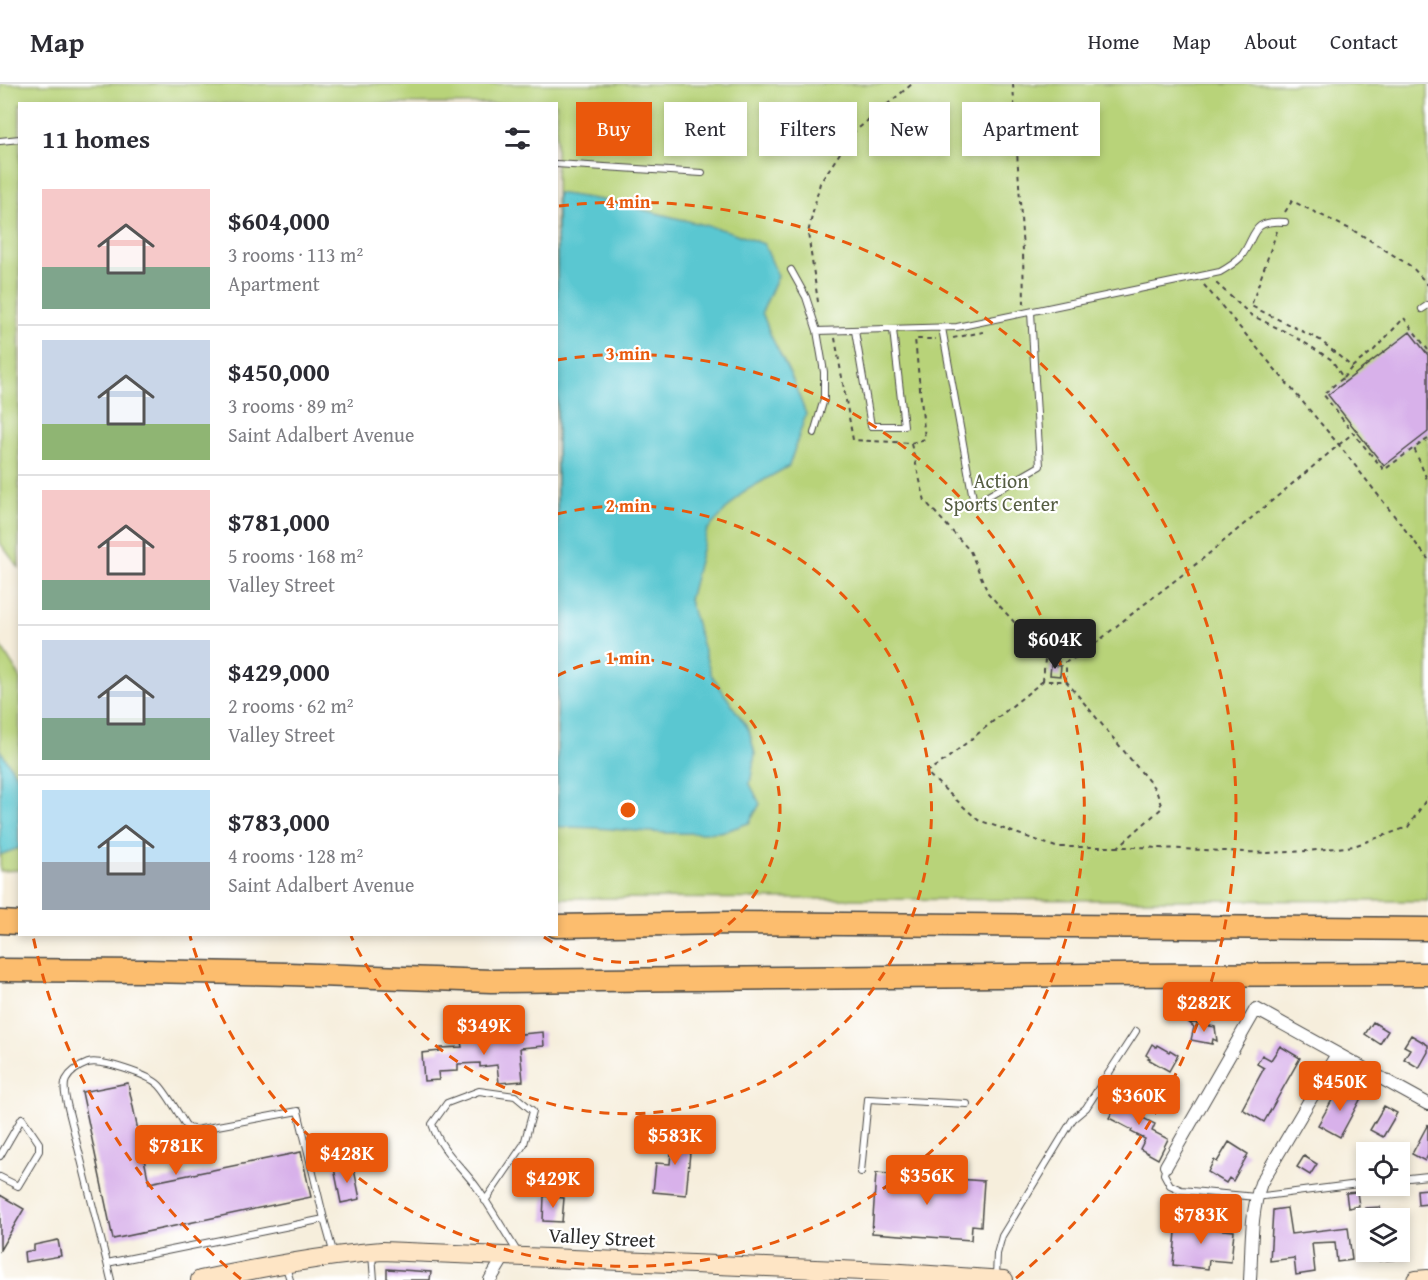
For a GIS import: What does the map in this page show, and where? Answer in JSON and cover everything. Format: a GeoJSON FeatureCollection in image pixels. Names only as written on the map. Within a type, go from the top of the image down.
{"type":"FeatureCollection","features":[{"type":"Feature","properties":{"kind":"highway"},"geometry":{"type":"LineString","coordinates":[[1216,928],[1428,914]]}},
{"type":"Feature","properties":{"kind":"highway"},"geometry":{"type":"LineString","coordinates":[[0,922],[18,923]]}},
{"type":"Feature","properties":{"kind":"highway"},"geometry":{"type":"LineString","coordinates":[[558,926],[728,923],[1428,929]]}},
{"type":"Feature","properties":{"kind":"highway"},"geometry":{"type":"LineString","coordinates":[[0,970],[146,971],[491,981],[1088,975],[1428,975]]}},
{"type":"Feature","properties":{"kind":"street"},"geometry":{"type":"LineString","coordinates":[[1166,1166],[1256,1009],[1428,1104]]}},
{"type":"Feature","properties":{"kind":"street"},"geometry":{"type":"LineString","coordinates":[[1250,1280],[1254,1210],[1261,1183],[1337,1054]]}},
{"type":"Feature","properties":{"kind":"street","name":"Valley Street"},"geometry":{"type":"LineString","coordinates":[[200,1280],[288,1272],[334,1256],[402,1251],[887,1272],[1004,1280]]}},
{"type":"Feature","properties":{"kind":"street"},"geometry":{"type":"LineString","coordinates":[[490,1280],[513,1256]]}},
{"type":"Feature","properties":{"kind":"street"},"geometry":{"type":"LineString","coordinates":[[1416,1280],[1428,1279]]}},
{"type":"Feature","properties":{"kind":"lane"},"geometry":{"type":"LineString","coordinates":[[0,141],[18,139]]}},
{"type":"Feature","properties":{"kind":"lane"},"geometry":{"type":"LineString","coordinates":[[558,164],[702,173]]}},
{"type":"Feature","properties":{"kind":"lane"},"geometry":{"type":"LineString","coordinates":[[818,331],[957,327],[1220,272],[1242,256],[1253,233],[1262,224],[1284,220]]}},
{"type":"Feature","properties":{"kind":"lane"},"geometry":{"type":"LineString","coordinates":[[791,270],[806,297],[818,331],[824,372],[824,399],[814,433]]}},
{"type":"Feature","properties":{"kind":"lane"},"geometry":{"type":"LineString","coordinates":[[942,328],[974,504],[1040,466],[1031,312]]}},
{"type":"Feature","properties":{"kind":"lane"},"geometry":{"type":"LineString","coordinates":[[855,331],[871,426],[904,426],[893,330]]}},
{"type":"Feature","properties":{"kind":"lane"},"geometry":{"type":"LineString","coordinates":[[995,1280],[997,1254],[1002,1236],[1016,1211],[1073,1119],[1086,1108],[1137,1031]]}},
{"type":"Feature","properties":{"kind":"lane"},"geometry":{"type":"LineString","coordinates":[[111,1280],[64,1087],[65,1081],[75,1070],[89,1063],[110,1065],[149,1078],[160,1085],[184,1124],[196,1130],[298,1111],[334,1256]]}},
{"type":"Feature","properties":{"kind":"lane"},"geometry":{"type":"LineString","coordinates":[[485,1201],[524,1144],[533,1112],[515,1096],[479,1091],[447,1103],[432,1124],[436,1137],[485,1201],[513,1256]]}},
{"type":"Feature","properties":{"kind":"lane"},"geometry":{"type":"LineString","coordinates":[[861,1172],[868,1099],[967,1104]]}},
{"type":"Feature","properties":{"kind":"lane"},"geometry":{"type":"LineString","coordinates":[[0,1156],[22,1118],[39,1143],[39,1151],[18,1186],[0,1177]]}},
{"type":"Feature","properties":{"kind":"lane"},"geometry":{"type":"LineString","coordinates":[[1166,1166],[1164,1174],[1170,1185],[1181,1190],[1256,1197],[1356,1184]]}},
{"type":"Feature","properties":{"kind":"lane"},"geometry":{"type":"LineString","coordinates":[[1410,1178],[1428,1176]]}},
{"type":"Feature","properties":{"kind":"lane"},"geometry":{"type":"LineString","coordinates":[[107,1263],[324,1220]]}},
{"type":"Feature","properties":{"kind":"lane"},"geometry":{"type":"LineString","coordinates":[[372,1252],[374,1280]]}},
{"type":"Feature","properties":{"kind":"path"},"geometry":{"type":"LineString","coordinates":[[820,311],[808,233],[820,183],[854,132],[912,84]]}},
{"type":"Feature","properties":{"kind":"path"},"geometry":{"type":"LineString","coordinates":[[1013,84],[1024,305]]}},
{"type":"Feature","properties":{"kind":"path"},"geometry":{"type":"LineString","coordinates":[[1284,220],[1292,201],[1360,234],[1412,267],[1428,285]]}},
{"type":"Feature","properties":{"kind":"path"},"geometry":{"type":"LineString","coordinates":[[1271,230],[1277,229],[1251,306],[1320,340],[1352,367]]}},
{"type":"Feature","properties":{"kind":"path"},"geometry":{"type":"LineString","coordinates":[[1214,280],[1251,315],[1294,336],[1332,360],[1343,378]]}},
{"type":"Feature","properties":{"kind":"path"},"geometry":{"type":"LineString","coordinates":[[1203,283],[1339,445],[1428,559]]}},
{"type":"Feature","properties":{"kind":"path"},"geometry":{"type":"LineString","coordinates":[[1428,350],[1404,318],[1374,350],[1323,394],[1384,470],[1428,439]]}},
{"type":"Feature","properties":{"kind":"path"},"geometry":{"type":"LineString","coordinates":[[983,332],[960,338],[915,339],[925,439],[911,443],[925,501],[970,551],[988,593],[1039,655],[1049,661],[1066,662],[1083,654],[1200,561],[1353,433]]}},
{"type":"Feature","properties":{"kind":"path"},"geometry":{"type":"LineString","coordinates":[[1414,448],[1428,482]]}},
{"type":"Feature","properties":{"kind":"path"},"geometry":{"type":"LineString","coordinates":[[1043,681],[1045,658]]}},
{"type":"Feature","properties":{"kind":"path"},"geometry":{"type":"LineString","coordinates":[[1066,662],[1066,681],[1156,790],[1162,808],[1118,847]]}},
{"type":"Feature","properties":{"kind":"path"},"geometry":{"type":"LineString","coordinates":[[1066,681],[1043,681],[944,761],[926,772],[978,820],[1056,848],[1138,847],[1268,853],[1354,846],[1408,827],[1428,797]]}},
{"type":"Feature","properties":{"kind":"green space","name":"Action Sports Center"},"geometry":{"type":"Polygon","coordinates":[[[0,84],[1428,84],[1428,901],[558,898],[558,102],[18,102],[18,567],[0,543],[0,84]]]}},
{"type":"Feature","properties":{"kind":"green space"},"geometry":{"type":"Polygon","coordinates":[[[0,645],[18,674],[18,870],[0,871],[0,645]]]}},
{"type":"Feature","properties":{"kind":"water"},"geometry":{"type":"Polygon","coordinates":[[[558,193],[608,201],[728,231],[764,244],[778,276],[762,312],[806,414],[789,466],[743,492],[707,530],[689,600],[711,674],[749,730],[755,754],[750,784],[760,804],[749,823],[726,831],[678,833],[558,827],[558,193]]]}},
{"type":"Feature","properties":{"kind":"water"},"geometry":{"type":"Polygon","coordinates":[[[0,750],[18,777],[18,848],[0,855],[0,750]]]}},
{"type":"Feature","properties":{"kind":"building"},"geometry":{"type":"Polygon","coordinates":[[[1410,332],[1428,355],[1428,432],[1384,466],[1328,395],[1410,332]]]}},
{"type":"Feature","properties":{"kind":"building"},"geometry":{"type":"Polygon","coordinates":[[[1051,665],[1061,666],[1060,676],[1050,675],[1051,665]]]}},
{"type":"Feature","properties":{"kind":"building"},"geometry":{"type":"Polygon","coordinates":[[[1188,1022],[1215,1027],[1217,1041],[1213,1039],[1212,1044],[1191,1040],[1194,1027],[1188,1022]]]}},
{"type":"Feature","properties":{"kind":"building"},"geometry":{"type":"Polygon","coordinates":[[[1373,1022],[1388,1031],[1380,1044],[1365,1034],[1373,1022]]]}},
{"type":"Feature","properties":{"kind":"building"},"geometry":{"type":"Polygon","coordinates":[[[543,1032],[544,1046],[520,1048],[523,1081],[499,1083],[497,1065],[480,1067],[480,1063],[458,1064],[458,1071],[438,1072],[439,1080],[424,1081],[422,1053],[440,1051],[440,1048],[462,1047],[461,1042],[478,1041],[478,1038],[543,1032]]]}},
{"type":"Feature","properties":{"kind":"building"},"geometry":{"type":"Polygon","coordinates":[[[1411,1035],[1428,1045],[1428,1052],[1419,1068],[1404,1059],[1410,1049],[1404,1046],[1411,1035]]]}},
{"type":"Feature","properties":{"kind":"building"},"geometry":{"type":"Polygon","coordinates":[[[1152,1044],[1178,1055],[1169,1071],[1148,1059],[1150,1058],[1146,1055],[1152,1044]]]}},
{"type":"Feature","properties":{"kind":"building"},"geometry":{"type":"Polygon","coordinates":[[[1280,1046],[1300,1058],[1264,1122],[1242,1109],[1264,1068],[1257,1064],[1262,1055],[1271,1060],[1280,1046]]]}},
{"type":"Feature","properties":{"kind":"building"},"geometry":{"type":"Polygon","coordinates":[[[128,1083],[149,1183],[301,1152],[311,1197],[113,1239],[82,1092],[128,1083]]]}},
{"type":"Feature","properties":{"kind":"building"},"geometry":{"type":"Polygon","coordinates":[[[1340,1086],[1361,1098],[1340,1137],[1318,1125],[1340,1086]]]}},
{"type":"Feature","properties":{"kind":"building"},"geometry":{"type":"Polygon","coordinates":[[[1128,1093],[1144,1103],[1137,1115],[1155,1124],[1152,1131],[1168,1139],[1158,1159],[1140,1149],[1145,1139],[1109,1118],[1114,1109],[1118,1111],[1128,1093]]]}},
{"type":"Feature","properties":{"kind":"building"},"geometry":{"type":"Polygon","coordinates":[[[1384,1106],[1397,1113],[1383,1137],[1370,1130],[1384,1106]]]}},
{"type":"Feature","properties":{"kind":"building"},"geometry":{"type":"Polygon","coordinates":[[[1428,1124],[1428,1155],[1425,1161],[1412,1154],[1428,1124]]]}},
{"type":"Feature","properties":{"kind":"building"},"geometry":{"type":"Polygon","coordinates":[[[673,1129],[692,1131],[686,1195],[653,1192],[656,1163],[670,1164],[673,1129]]]}},
{"type":"Feature","properties":{"kind":"building"},"geometry":{"type":"Polygon","coordinates":[[[1229,1142],[1248,1154],[1233,1181],[1229,1178],[1226,1183],[1208,1172],[1214,1160],[1217,1162],[1229,1142]]]}},
{"type":"Feature","properties":{"kind":"building"},"geometry":{"type":"Polygon","coordinates":[[[1304,1156],[1317,1164],[1310,1175],[1297,1167],[1304,1156]]]}},
{"type":"Feature","properties":{"kind":"building"},"geometry":{"type":"Polygon","coordinates":[[[353,1164],[360,1199],[341,1203],[334,1168],[353,1164]]]}},
{"type":"Feature","properties":{"kind":"building"},"geometry":{"type":"Polygon","coordinates":[[[876,1173],[984,1181],[981,1226],[972,1225],[971,1240],[872,1233],[876,1173]]]}},
{"type":"Feature","properties":{"kind":"building"},"geometry":{"type":"Polygon","coordinates":[[[1428,1189],[1428,1204],[1418,1205],[1417,1190],[1428,1189]]]}},
{"type":"Feature","properties":{"kind":"building"},"geometry":{"type":"Polygon","coordinates":[[[1356,1192],[1359,1206],[1348,1208],[1346,1193],[1356,1192]]]}},
{"type":"Feature","properties":{"kind":"building"},"geometry":{"type":"Polygon","coordinates":[[[0,1195],[24,1209],[0,1250],[0,1195]]]}},
{"type":"Feature","properties":{"kind":"building"},"geometry":{"type":"Polygon","coordinates":[[[544,1196],[564,1198],[562,1222],[543,1221],[544,1196]]]}},
{"type":"Feature","properties":{"kind":"building"},"geometry":{"type":"Polygon","coordinates":[[[1287,1208],[1291,1234],[1348,1227],[1352,1260],[1337,1262],[1335,1242],[1312,1243],[1315,1272],[1296,1275],[1294,1258],[1270,1261],[1273,1210],[1287,1208]]]}},
{"type":"Feature","properties":{"kind":"building"},"geometry":{"type":"Polygon","coordinates":[[[1177,1221],[1215,1225],[1214,1229],[1234,1231],[1231,1262],[1209,1260],[1208,1269],[1173,1265],[1177,1221]]]}},
{"type":"Feature","properties":{"kind":"building"},"geometry":{"type":"Polygon","coordinates":[[[58,1240],[61,1256],[25,1262],[24,1252],[34,1250],[34,1245],[58,1240]]]}},
{"type":"Feature","properties":{"kind":"building"},"geometry":{"type":"Polygon","coordinates":[[[387,1269],[431,1272],[430,1280],[387,1280],[387,1269]]]}}]}
